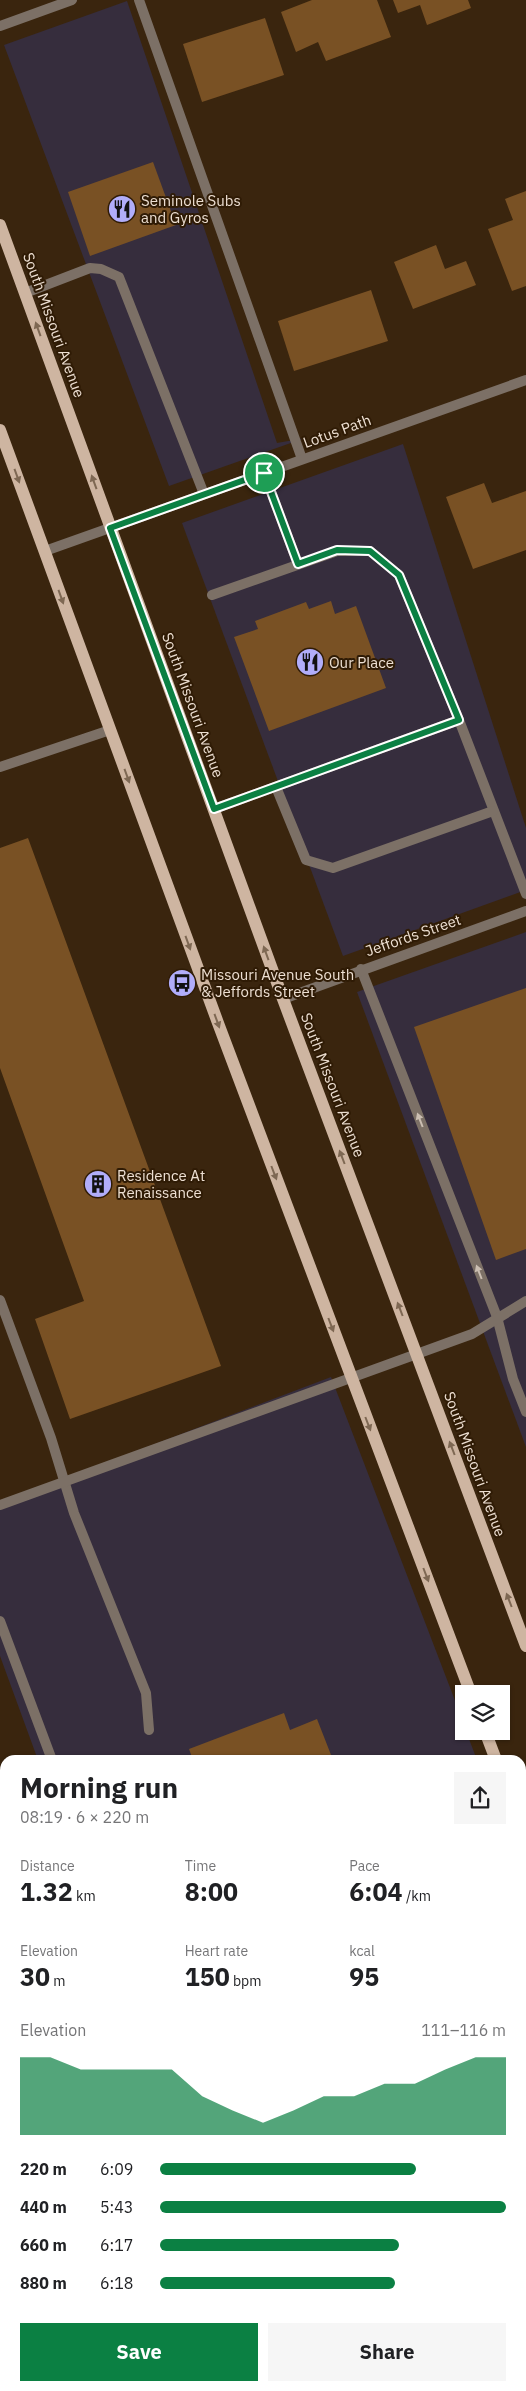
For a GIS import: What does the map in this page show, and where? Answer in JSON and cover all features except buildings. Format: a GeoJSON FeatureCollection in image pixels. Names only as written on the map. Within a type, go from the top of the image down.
{"type":"FeatureCollection","features":[{"type":"Feature","properties":{"kind":"main road","name":"South Missouri Avenue"},"geometry":{"type":"LineString","coordinates":[[0,225],[283,999],[526,1646]]}},
{"type":"Feature","properties":{"kind":"main road"},"geometry":{"type":"LineString","coordinates":[[0,430],[351,1378],[468,1685]]}},
{"type":"Feature","properties":{"kind":"main road"},"geometry":{"type":"LineString","coordinates":[[488,1740],[494,1755]]}},
{"type":"Feature","properties":{"kind":"street"},"geometry":{"type":"LineString","coordinates":[[0,26],[72,0]]}},
{"type":"Feature","properties":{"kind":"street"},"geometry":{"type":"LineString","coordinates":[[139,0],[302,460]]}},
{"type":"Feature","properties":{"kind":"street"},"geometry":{"type":"LineString","coordinates":[[25,293],[90,268],[102,269],[120,277],[204,494]]}},
{"type":"Feature","properties":{"kind":"street","name":"Lotus Path"},"geometry":{"type":"LineString","coordinates":[[45,551],[526,380]]}},
{"type":"Feature","properties":{"kind":"street"},"geometry":{"type":"LineString","coordinates":[[264,473],[298,564]]}},
{"type":"Feature","properties":{"kind":"street"},"geometry":{"type":"LineString","coordinates":[[212,595],[337,550],[370,551],[399,575],[459,720],[526,894]]}},
{"type":"Feature","properties":{"kind":"street"},"geometry":{"type":"LineString","coordinates":[[214,809],[459,720]]}},
{"type":"Feature","properties":{"kind":"street"},"geometry":{"type":"LineString","coordinates":[[0,767],[110,730]]}},
{"type":"Feature","properties":{"kind":"street"},"geometry":{"type":"LineString","coordinates":[[276,787],[306,860],[333,868],[493,811]]}},
{"type":"Feature","properties":{"kind":"street","name":"Jeffords Street"},"geometry":{"type":"LineString","coordinates":[[283,999],[526,911]]}},
{"type":"Feature","properties":{"kind":"street"},"geometry":{"type":"LineString","coordinates":[[361,970],[497,1317],[513,1379],[526,1412]]}},
{"type":"Feature","properties":{"kind":"street"},"geometry":{"type":"LineString","coordinates":[[0,1300],[51,1438],[74,1514],[146,1693],[149,1730]]}},
{"type":"Feature","properties":{"kind":"street"},"geometry":{"type":"LineString","coordinates":[[0,1505],[472,1334],[526,1301]]}},
{"type":"Feature","properties":{"kind":"street"},"geometry":{"type":"LineString","coordinates":[[0,1621],[50,1755]]}},
{"type":"Feature","properties":{"kind":"shaded area"},"geometry":{"type":"Polygon","coordinates":[[[127,1],[277,443],[305,438],[169,486],[4,45],[127,1]]]}},
{"type":"Feature","properties":{"kind":"shaded area"},"geometry":{"type":"Polygon","coordinates":[[[403,444],[526,828],[526,890],[343,956],[182,523],[403,444]]]}},
{"type":"Feature","properties":{"kind":"shaded area"},"geometry":{"type":"Polygon","coordinates":[[[526,932],[526,1447],[357,992],[526,932]]]}},
{"type":"Feature","properties":{"kind":"shaded area"},"geometry":{"type":"Polygon","coordinates":[[[331,1377],[455,1701],[455,1740],[469,1740],[475,1755],[36,1755],[0,1656],[0,1503],[331,1377]]]}},
{"type":"Feature","properties":{"kind":"place","name":"Seminole Subs and Gyros"},"geometry":{"type":"Point","coordinates":[122,209]}},
{"type":"Feature","properties":{"kind":"place","name":"Our Place"},"geometry":{"type":"Point","coordinates":[310,662]}},
{"type":"Feature","properties":{"kind":"place","name":"Missouri Avenue South & Jeffords Street"},"geometry":{"type":"Point","coordinates":[182,983]}},
{"type":"Feature","properties":{"kind":"place","name":"Residence At Renaissance"},"geometry":{"type":"Point","coordinates":[98,1184]}},
{"type":"Feature","properties":{"kind":"route"},"geometry":{"type":"LineString","coordinates":[[264,473],[298,564],[337,550],[370,551],[399,575],[459,720],[214,809],[110,528],[264,473]]}}]}
